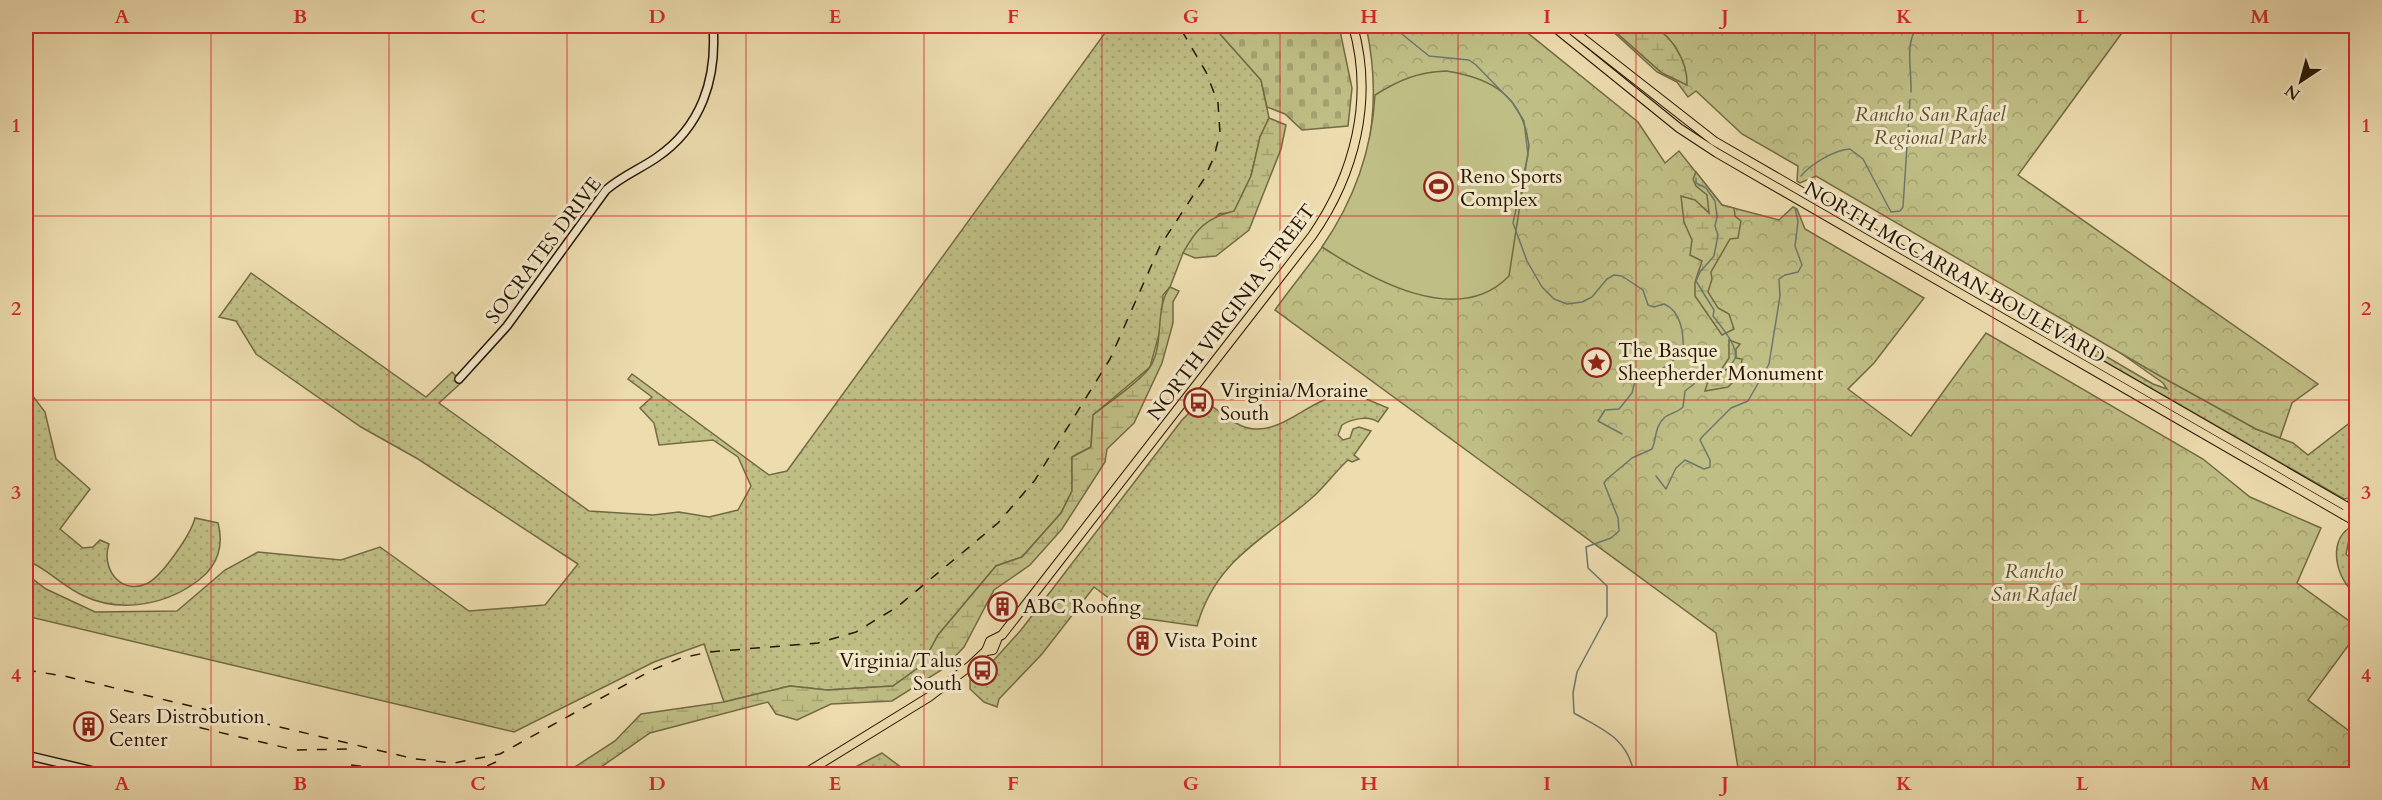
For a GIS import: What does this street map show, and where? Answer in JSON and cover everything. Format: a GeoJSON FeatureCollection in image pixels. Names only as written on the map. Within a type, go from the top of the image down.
{"type":"FeatureCollection","features":[{"type":"Feature","properties":{"kind":"main road","name":"NORTH VIRGINIA STREET"},"geometry":{"type":"LineString","coordinates":[[804,774],[929,697],[987,651],[990,641],[997,640],[1295,260],[1331,207],[1346,174],[1361,113],[1361,71],[1353,26]]}},
{"type":"Feature","properties":{"kind":"main road","name":"NORTH MCCARRAN BOULEVARD"},"geometry":{"type":"LineString","coordinates":[[1553,26],[1714,141],[2353,510]]}},
{"type":"Feature","properties":{"kind":"main road","name":"NORTH MCCARRAN BOULEVARD"},"geometry":{"type":"LineString","coordinates":[[1567,26],[1696,140],[2356,522]]}},
{"type":"Feature","properties":{"kind":"main road"},"geometry":{"type":"LineString","coordinates":[[1826,217],[1831,209]]}},
{"type":"Feature","properties":{"kind":"main road"},"geometry":{"type":"LineString","coordinates":[[2112,381],[2117,374]]}},
{"type":"Feature","properties":{"kind":"street","name":"SOCRATES DRIVE"},"geometry":{"type":"LineString","coordinates":[[459,379],[507,326],[606,190],[624,176],[667,150],[690,125],[711,81],[714,55],[713,26]]}},
{"type":"Feature","properties":{"kind":"street"},"geometry":{"type":"LineString","coordinates":[[2344,515],[2353,510],[2356,497]]}},
{"type":"Feature","properties":{"kind":"street"},"geometry":{"type":"LineString","coordinates":[[26,755],[106,774]]}},
{"type":"Feature","properties":{"kind":"green space"},"geometry":{"type":"Polygon","coordinates":[[[1643,25],[1664,34],[1681,58],[1687,76],[1687,85],[1662,73],[1609,26],[1643,25]]]}},
{"type":"Feature","properties":{"kind":"green space"},"geometry":{"type":"Polygon","coordinates":[[[1110,26],[1213,26],[1261,80],[1269,118],[1260,137],[1251,176],[1234,212],[1219,214],[1183,253],[1170,287],[1163,295],[1161,327],[1150,367],[1093,415],[1091,447],[1072,457],[1072,491],[1061,513],[1022,557],[996,566],[938,635],[922,665],[893,686],[827,690],[790,686],[724,702],[704,644],[654,662],[514,732],[26,616],[26,574],[46,589],[95,612],[177,611],[225,570],[258,552],[341,560],[380,547],[469,611],[545,605],[578,564],[418,459],[361,427],[256,354],[236,321],[219,317],[251,273],[426,397],[452,372],[462,382],[439,403],[589,511],[653,515],[679,512],[709,517],[738,510],[751,486],[738,457],[713,440],[659,445],[654,423],[640,408],[652,397],[628,379],[632,374],[769,475],[787,471],[1110,26]]]}},
{"type":"Feature","properties":{"kind":"green space"},"geometry":{"type":"Polygon","coordinates":[[[1213,26],[1339,26],[1352,88],[1348,126],[1302,130],[1285,114],[1267,107],[1261,80],[1213,26]]]}},
{"type":"Feature","properties":{"kind":"green space","name":"Rancho San Rafael"},"geometry":{"type":"Polygon","coordinates":[[[1366,26],[1519,26],[1638,122],[1665,163],[1679,151],[1722,205],[1779,220],[1793,207],[1797,209],[1805,229],[1924,298],[1874,363],[1848,389],[1911,436],[1986,333],[2203,459],[2250,497],[2321,528],[2297,583],[2356,626],[2356,635],[2308,700],[2356,736],[2356,774],[1739,774],[1716,633],[1275,310],[1335,229],[1362,171],[1372,123],[1373,99],[1373,75],[1366,26]]]}},
{"type":"Feature","properties":{"kind":"green space","name":"Rancho San Rafael Regional Park"},"geometry":{"type":"Polygon","coordinates":[[[1607,26],[2127,26],[2018,175],[2318,384],[2292,403],[2280,438],[2256,429],[2160,376],[1816,176],[1800,183],[1797,181],[1798,166],[1742,134],[1696,91],[1688,97],[1677,82],[1657,72],[1607,26]]]}},
{"type":"Feature","properties":{"kind":"green space","name":"Reno Sports Complex"},"geometry":{"type":"Polygon","coordinates":[[[1446,71],[1478,79],[1503,93],[1520,115],[1526,129],[1529,146],[1509,276],[1488,291],[1465,298],[1440,299],[1389,284],[1322,247],[1343,212],[1359,175],[1370,136],[1375,95],[1409,78],[1446,71]]]}},
{"type":"Feature","properties":{"kind":"green space"},"geometry":{"type":"Polygon","coordinates":[[[1269,118],[1286,125],[1281,149],[1249,230],[1216,256],[1195,258],[1183,253],[1197,231],[1209,221],[1234,211],[1251,176],[1260,137],[1269,118]]]}},
{"type":"Feature","properties":{"kind":"green space"},"geometry":{"type":"Polygon","coordinates":[[[1696,172],[1722,205],[1734,208],[1735,216],[1741,221],[1738,238],[1730,239],[1711,272],[1712,279],[1708,292],[1718,308],[1729,314],[1734,329],[1722,335],[1695,296],[1695,282],[1702,261],[1690,255],[1692,240],[1684,222],[1681,196],[1695,200],[1709,213],[1707,195],[1696,186],[1693,179],[1696,172]]]}},
{"type":"Feature","properties":{"kind":"green space"},"geometry":{"type":"Polygon","coordinates":[[[1170,287],[1179,291],[1173,302],[1173,323],[1162,363],[1134,423],[1107,449],[1105,462],[1062,529],[1030,565],[994,590],[964,647],[943,669],[892,701],[831,704],[797,720],[776,714],[768,702],[650,733],[591,774],[564,774],[615,741],[641,714],[724,702],[790,686],[827,690],[893,686],[922,665],[938,635],[996,566],[1022,557],[1061,513],[1072,491],[1072,457],[1091,447],[1093,415],[1146,373],[1155,358],[1162,305],[1170,287]]]}},
{"type":"Feature","properties":{"kind":"green space"},"geometry":{"type":"Polygon","coordinates":[[[2071,326],[2078,340],[2153,384],[2167,389],[2163,383],[2119,352],[2256,429],[2293,443],[2308,455],[2356,418],[2356,488],[2350,498],[2344,499],[2055,333],[2071,326]]]}},
{"type":"Feature","properties":{"kind":"green space"},"geometry":{"type":"Polygon","coordinates":[[[1729,340],[1740,344],[1736,349],[1736,358],[1742,359],[1740,372],[1730,372],[1728,375],[1733,382],[1728,387],[1705,391],[1709,378],[1719,373],[1729,358],[1729,340]]]}},
{"type":"Feature","properties":{"kind":"green space"},"geometry":{"type":"Polygon","coordinates":[[[26,387],[45,412],[56,459],[90,489],[60,529],[83,548],[93,547],[100,540],[109,544],[108,562],[114,577],[128,586],[136,586],[152,580],[167,565],[188,534],[195,518],[218,523],[220,547],[218,554],[211,567],[200,579],[188,588],[160,600],[145,604],[114,604],[76,592],[26,560],[26,387]]]}},
{"type":"Feature","properties":{"kind":"green space"},"geometry":{"type":"Polygon","coordinates":[[[1341,395],[1364,398],[1388,408],[1378,422],[1360,419],[1342,425],[1338,435],[1343,440],[1350,438],[1353,429],[1359,427],[1371,431],[1354,455],[1359,459],[1352,462],[1348,460],[1314,496],[1230,566],[1206,603],[1197,626],[1134,617],[1094,587],[1042,654],[999,699],[997,707],[984,702],[970,689],[970,680],[984,671],[1021,630],[1182,420],[1200,402],[1206,403],[1238,424],[1254,429],[1276,425],[1318,403],[1341,395]]]}},
{"type":"Feature","properties":{"kind":"green space"},"geometry":{"type":"Polygon","coordinates":[[[2349,528],[2356,529],[2356,541],[2349,540],[2346,554],[2353,564],[2354,570],[2350,582],[2356,589],[2356,594],[2344,580],[2337,562],[2338,543],[2349,528]]]}},
{"type":"Feature","properties":{"kind":"green space"},"geometry":{"type":"Polygon","coordinates":[[[882,753],[910,774],[842,774],[882,753]]]}},
{"type":"Feature","properties":{"kind":"waterway"},"geometry":{"type":"LineString","coordinates":[[1392,26],[1429,56],[1469,60],[1476,65],[1512,102],[1524,121],[1528,155],[1513,223],[1527,261],[1542,287],[1554,299],[1567,304],[1582,302],[1592,297],[1607,279],[1614,275],[1622,276],[1643,290],[1648,305],[1654,307],[1664,304],[1675,312],[1681,325],[1683,353],[1658,372],[1637,373],[1632,393],[1619,409],[1605,410],[1598,421],[1622,434]]}},
{"type":"Feature","properties":{"kind":"waterway"},"geometry":{"type":"LineString","coordinates":[[1911,92],[1910,49],[1911,40],[1918,26]]}},
{"type":"Feature","properties":{"kind":"waterway"},"geometry":{"type":"LineString","coordinates":[[1801,176],[1823,158],[1850,149],[1863,159],[1891,212],[1900,211],[1903,207],[1910,100]]}},
{"type":"Feature","properties":{"kind":"waterway"},"geometry":{"type":"LineString","coordinates":[[1634,774],[1631,762],[1620,743],[1604,730],[1574,713],[1573,693],[1577,672],[1607,616],[1607,586],[1588,568],[1586,547],[1611,538],[1619,531],[1618,518],[1604,483],[1607,479],[1632,458],[1652,449],[1661,421],[1683,407],[1685,391],[1694,384],[1692,375],[1715,378],[1733,362],[1735,357],[1733,345],[1713,316],[1714,310],[1696,281],[1700,272],[1714,256],[1718,235],[1715,226],[1717,217],[1715,201],[1706,188],[1696,183],[1696,178]]}},
{"type":"Feature","properties":{"kind":"waterway"},"geometry":{"type":"LineString","coordinates":[[1656,476],[1666,489],[1676,468],[1685,460],[1704,469],[1710,467],[1710,460],[1700,440],[1731,408],[1748,401],[1769,364],[1780,296],[1779,279],[1798,272],[1802,265],[1795,246],[1798,221],[1795,208]]}},
{"type":"Feature","properties":{"kind":"railway"},"geometry":{"type":"LineString","coordinates":[[26,670],[64,676],[415,759],[454,763],[500,754],[652,670],[681,658],[709,652],[818,643],[856,632],[897,607],[998,523],[1035,480],[1110,359],[1160,246],[1204,179],[1214,157],[1220,133],[1218,103],[1206,72],[1179,26]]}},
{"type":"Feature","properties":{"kind":"railway"},"geometry":{"type":"LineString","coordinates":[[180,723],[295,750],[351,749]]}},
{"type":"Feature","properties":{"kind":"railway"},"geometry":{"type":"LineString","coordinates":[[469,774],[496,762]]}},
{"type":"Feature","properties":{"kind":"railway"},"geometry":{"type":"LineString","coordinates":[[351,765],[417,774]]}},
{"type":"Feature","properties":{"kind":"place","name":"Reno Sports Complex"},"geometry":{"type":"Point","coordinates":[1439,187]}},
{"type":"Feature","properties":{"kind":"place","name":"The Basque Sheepherder Monument"},"geometry":{"type":"Point","coordinates":[1597,362]}},
{"type":"Feature","properties":{"kind":"place","name":"Virginia/Moraine South"},"geometry":{"type":"Point","coordinates":[1199,402]}},
{"type":"Feature","properties":{"kind":"place","name":"ABC Roofing"},"geometry":{"type":"Point","coordinates":[1002,606]}},
{"type":"Feature","properties":{"kind":"place","name":"Vista Point"},"geometry":{"type":"Point","coordinates":[1143,640]}},
{"type":"Feature","properties":{"kind":"place","name":"Virginia/Talus South"},"geometry":{"type":"Point","coordinates":[983,671]}},
{"type":"Feature","properties":{"kind":"place","name":"Sears Distrobution Center"},"geometry":{"type":"Point","coordinates":[88,727]}}]}
